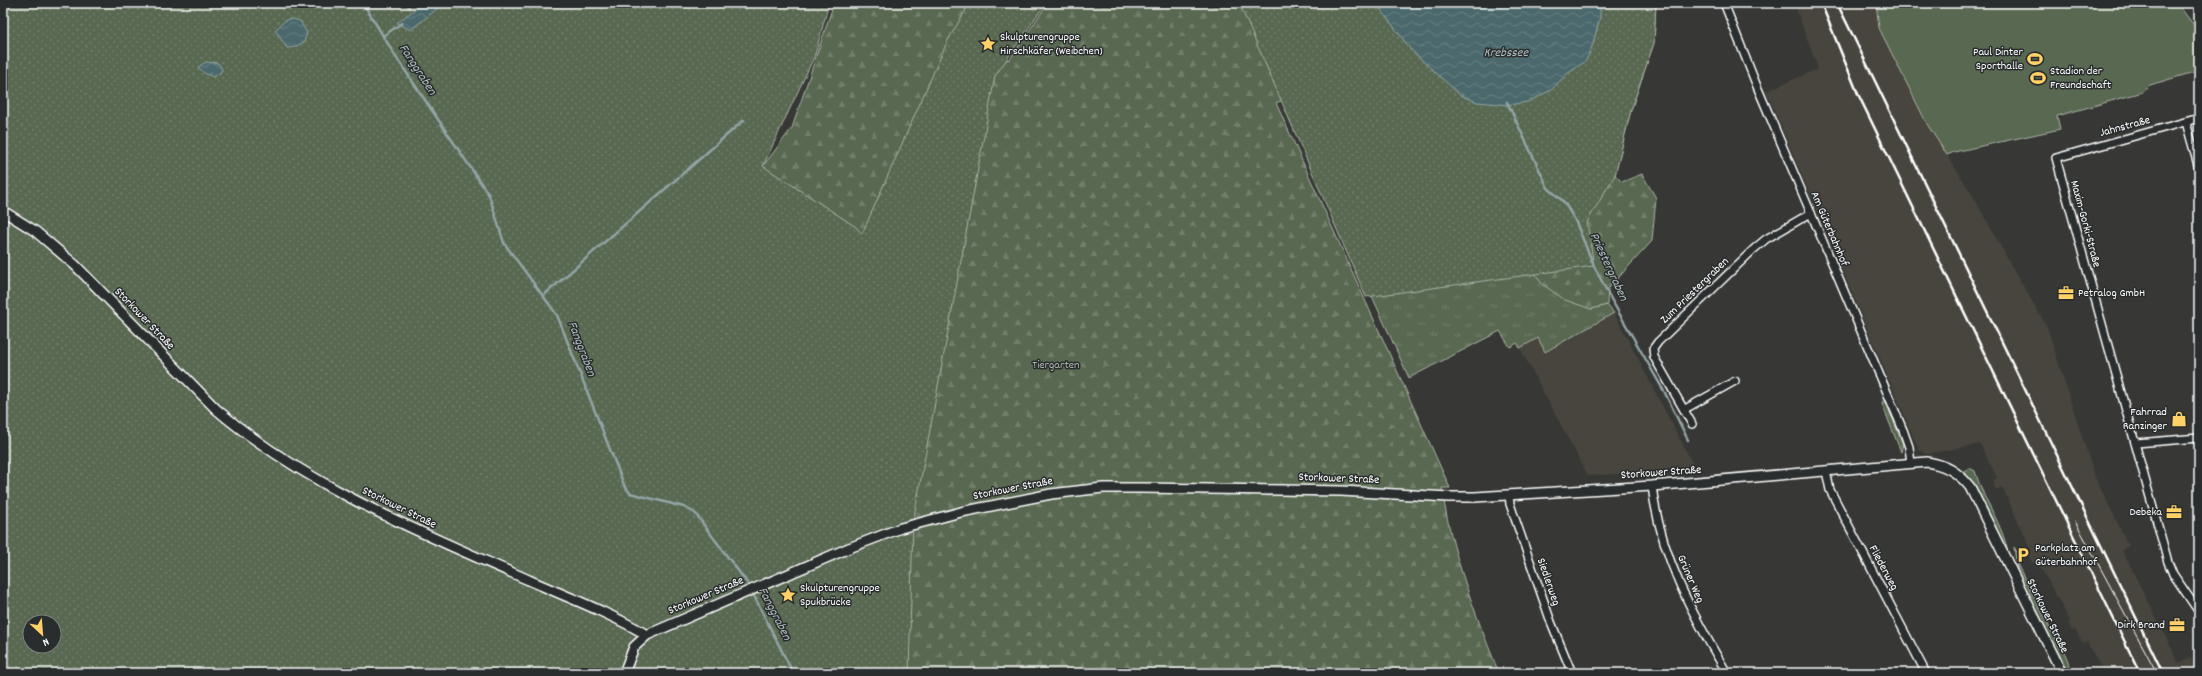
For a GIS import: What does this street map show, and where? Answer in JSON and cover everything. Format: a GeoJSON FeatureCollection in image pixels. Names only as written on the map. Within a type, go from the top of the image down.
{"type":"FeatureCollection","features":[{"type":"Feature","properties":{"kind":"main road","name":"Storkower Straße"},"geometry":{"type":"LineString","coordinates":[[3,211],[35,231],[75,265],[216,409],[232,423],[288,461],[380,513],[608,614],[647,635],[743,593],[901,528],[960,512],[1075,490],[1103,488],[1224,488],[1341,491],[1454,498],[1652,486],[1911,464],[1940,464],[1956,473],[1970,487],[2062,673]]}},
{"type":"Feature","properties":{"kind":"main road"},"geometry":{"type":"LineString","coordinates":[[624,673],[634,647],[647,635]]}},
{"type":"Feature","properties":{"kind":"street","name":"Am Güterbahnhof"},"geometry":{"type":"LineString","coordinates":[[1724,3],[1732,26],[1810,213],[1903,430],[1909,447],[1911,464]]}},
{"type":"Feature","properties":{"kind":"street","name":"Jahnstraße"},"geometry":{"type":"LineString","coordinates":[[2056,158],[2199,118]]}},
{"type":"Feature","properties":{"kind":"street"},"geometry":{"type":"LineString","coordinates":[[2186,122],[2199,169]]}},
{"type":"Feature","properties":{"kind":"street","name":"Maxim-Gorki-Straße"},"geometry":{"type":"LineString","coordinates":[[2056,158],[2168,562],[2173,574],[2199,612]]}},
{"type":"Feature","properties":{"kind":"street","name":"Zum Priestergraben"},"geometry":{"type":"LineString","coordinates":[[1692,424],[1685,409],[1654,357],[1653,349],[1754,249],[1766,239],[1810,213]]}},
{"type":"Feature","properties":{"kind":"street"},"geometry":{"type":"LineString","coordinates":[[1685,409],[1735,381]]}},
{"type":"Feature","properties":{"kind":"street"},"geometry":{"type":"LineString","coordinates":[[2136,443],[2199,438]]}},
{"type":"Feature","properties":{"kind":"street","name":"Fliederweg"},"geometry":{"type":"LineString","coordinates":[[1826,471],[1830,490],[1926,673]]}},
{"type":"Feature","properties":{"kind":"street","name":"Grüner Weg"},"geometry":{"type":"LineString","coordinates":[[1652,486],[1662,536],[1677,581],[1697,621],[1727,673]]}},
{"type":"Feature","properties":{"kind":"street","name":"Siedlerweg"},"geometry":{"type":"LineString","coordinates":[[1509,495],[1510,504],[1551,622],[1572,673]]}},
{"type":"Feature","properties":{"kind":"shaded area"},"geometry":{"type":"Polygon","coordinates":[[[1794,3],[1876,3],[1879,28],[1927,124],[1972,194],[2047,327],[2095,477],[2129,546],[2122,550],[2179,663],[2191,658],[2198,673],[2104,673],[2087,642],[2083,643],[2075,629],[2072,631],[2068,623],[2070,621],[2037,561],[2032,563],[2028,554],[2032,552],[2002,487],[1996,490],[1992,481],[1997,478],[1980,444],[1926,454],[1919,450],[1766,91],[1818,69],[1794,3]]]}},
{"type":"Feature","properties":{"kind":"shaded area"},"geometry":{"type":"Polygon","coordinates":[[[1614,313],[1695,468],[1588,476],[1520,348],[1538,338],[1545,352],[1614,313]]]}},
{"type":"Feature","properties":{"kind":"green space","name":"Tiergarten"},"geometry":{"type":"Polygon","coordinates":[[[3,3],[763,166],[792,128],[834,3],[960,3],[976,21],[998,62],[1010,59],[1048,3],[1656,3],[1654,43],[1631,110],[1615,175],[1622,182],[1642,174],[1656,198],[1652,241],[1608,289],[1607,305],[1591,309],[1565,300],[1542,284],[1530,266],[1283,100],[1276,103],[1450,488],[1442,488],[1457,558],[1473,606],[1499,673],[3,673],[3,3]]]}},
{"type":"Feature","properties":{"kind":"green space"},"geometry":{"type":"Polygon","coordinates":[[[3,3],[829,3],[815,55],[763,166],[856,227],[862,234],[948,40],[970,3],[1046,3],[995,76],[913,522],[909,673],[3,673],[3,3]]]}},
{"type":"Feature","properties":{"kind":"green space"},"geometry":{"type":"Polygon","coordinates":[[[1239,3],[1656,3],[1654,43],[1631,110],[1615,175],[1587,222],[1594,266],[1366,297],[1239,3]]]}},
{"type":"Feature","properties":{"kind":"green space","name":"Stadion der Freundschaft"},"geometry":{"type":"Polygon","coordinates":[[[1876,3],[2177,3],[2199,32],[2199,67],[2194,72],[2150,85],[2143,92],[2057,116],[2060,129],[1954,152],[1947,155],[1927,124],[1879,28],[1876,3]]]}},
{"type":"Feature","properties":{"kind":"green space"},"geometry":{"type":"Polygon","coordinates":[[[1332,122],[1591,309],[1607,305],[1614,313],[1545,352],[1538,338],[1520,348],[1517,343],[1510,347],[1500,331],[1409,378],[1302,141],[1332,122]]]}},
{"type":"Feature","properties":{"kind":"green space"},"geometry":{"type":"Polygon","coordinates":[[[1884,398],[1903,444],[1901,452],[1882,404],[1884,398]]]}},
{"type":"Feature","properties":{"kind":"green space"},"geometry":{"type":"Polygon","coordinates":[[[1969,468],[1975,471],[2002,532],[2008,553],[1965,473],[1969,468]]]}},
{"type":"Feature","properties":{"kind":"green space"},"geometry":{"type":"Polygon","coordinates":[[[2014,547],[2022,561],[2017,564],[2060,647],[2062,647],[2073,673],[2066,673],[2018,575],[2014,547]]]}},
{"type":"Feature","properties":{"kind":"water"},"geometry":{"type":"Polygon","coordinates":[[[423,3],[444,3],[411,30],[397,23],[423,3]]]}},
{"type":"Feature","properties":{"kind":"water","name":"Krebssee"},"geometry":{"type":"Polygon","coordinates":[[[1376,3],[1600,3],[1600,17],[1593,44],[1586,61],[1567,74],[1551,90],[1528,102],[1508,105],[1477,102],[1460,95],[1411,50],[1376,3]]]}},
{"type":"Feature","properties":{"kind":"water"},"geometry":{"type":"Polygon","coordinates":[[[293,19],[300,21],[307,33],[304,42],[295,47],[287,48],[275,30],[286,20],[293,19]]]}},
{"type":"Feature","properties":{"kind":"water"},"geometry":{"type":"Polygon","coordinates":[[[206,62],[218,63],[222,69],[220,73],[213,77],[204,73],[198,67],[206,62]]]}},
{"type":"Feature","properties":{"kind":"waterway","name":"Fanggraben"},"geometry":{"type":"LineString","coordinates":[[363,3],[396,57],[489,195],[504,243],[557,315],[624,485],[630,493],[684,507],[695,513],[748,584],[793,673]]}},
{"type":"Feature","properties":{"kind":"waterway"},"geometry":{"type":"LineString","coordinates":[[407,3],[409,7]]}},
{"type":"Feature","properties":{"kind":"waterway"},"geometry":{"type":"LineString","coordinates":[[383,36],[402,23]]}},
{"type":"Feature","properties":{"kind":"waterway","name":"Priestergraben"},"geometry":{"type":"LineString","coordinates":[[1507,102],[1548,188],[1564,202],[1575,220],[1594,266],[1611,299],[1665,393],[1688,440]]}},
{"type":"Feature","properties":{"kind":"waterway"},"geometry":{"type":"LineString","coordinates":[[543,296],[744,120]]}},
{"type":"Feature","properties":{"kind":"tram line"},"geometry":{"type":"LineString","coordinates":[[2075,521],[2157,673]]}},
{"type":"Feature","properties":{"kind":"railway"},"geometry":{"type":"LineString","coordinates":[[1821,3],[1858,94],[2140,673]]}},
{"type":"Feature","properties":{"kind":"railway"},"geometry":{"type":"LineString","coordinates":[[1837,3],[2163,673]]}},
{"type":"Feature","properties":{"kind":"place","name":"Skulpturengruppe Hirschkäfer (Weibchen)"},"geometry":{"type":"Point","coordinates":[988,44]}},
{"type":"Feature","properties":{"kind":"place","name":"Paul Dinter Sporthalle"},"geometry":{"type":"Point","coordinates":[2035,59]}},
{"type":"Feature","properties":{"kind":"place","name":"Stadion der Freundschaft"},"geometry":{"type":"Point","coordinates":[2038,78]}},
{"type":"Feature","properties":{"kind":"place","name":"Petralog GmbH"},"geometry":{"type":"Point","coordinates":[2066,293]}},
{"type":"Feature","properties":{"kind":"place","name":"Fahrrad Ranzinger"},"geometry":{"type":"Point","coordinates":[2179,419]}},
{"type":"Feature","properties":{"kind":"place","name":"Debeka"},"geometry":{"type":"Point","coordinates":[2174,512]}},
{"type":"Feature","properties":{"kind":"place","name":"Parkplatz am Güterbahnhof"},"geometry":{"type":"Point","coordinates":[2023,555]}},
{"type":"Feature","properties":{"kind":"place","name":"Skulpturengruppe Spukbrücke"},"geometry":{"type":"Point","coordinates":[788,595]}},
{"type":"Feature","properties":{"kind":"place","name":"Dirk Brand"},"geometry":{"type":"Point","coordinates":[2177,625]}}]}
